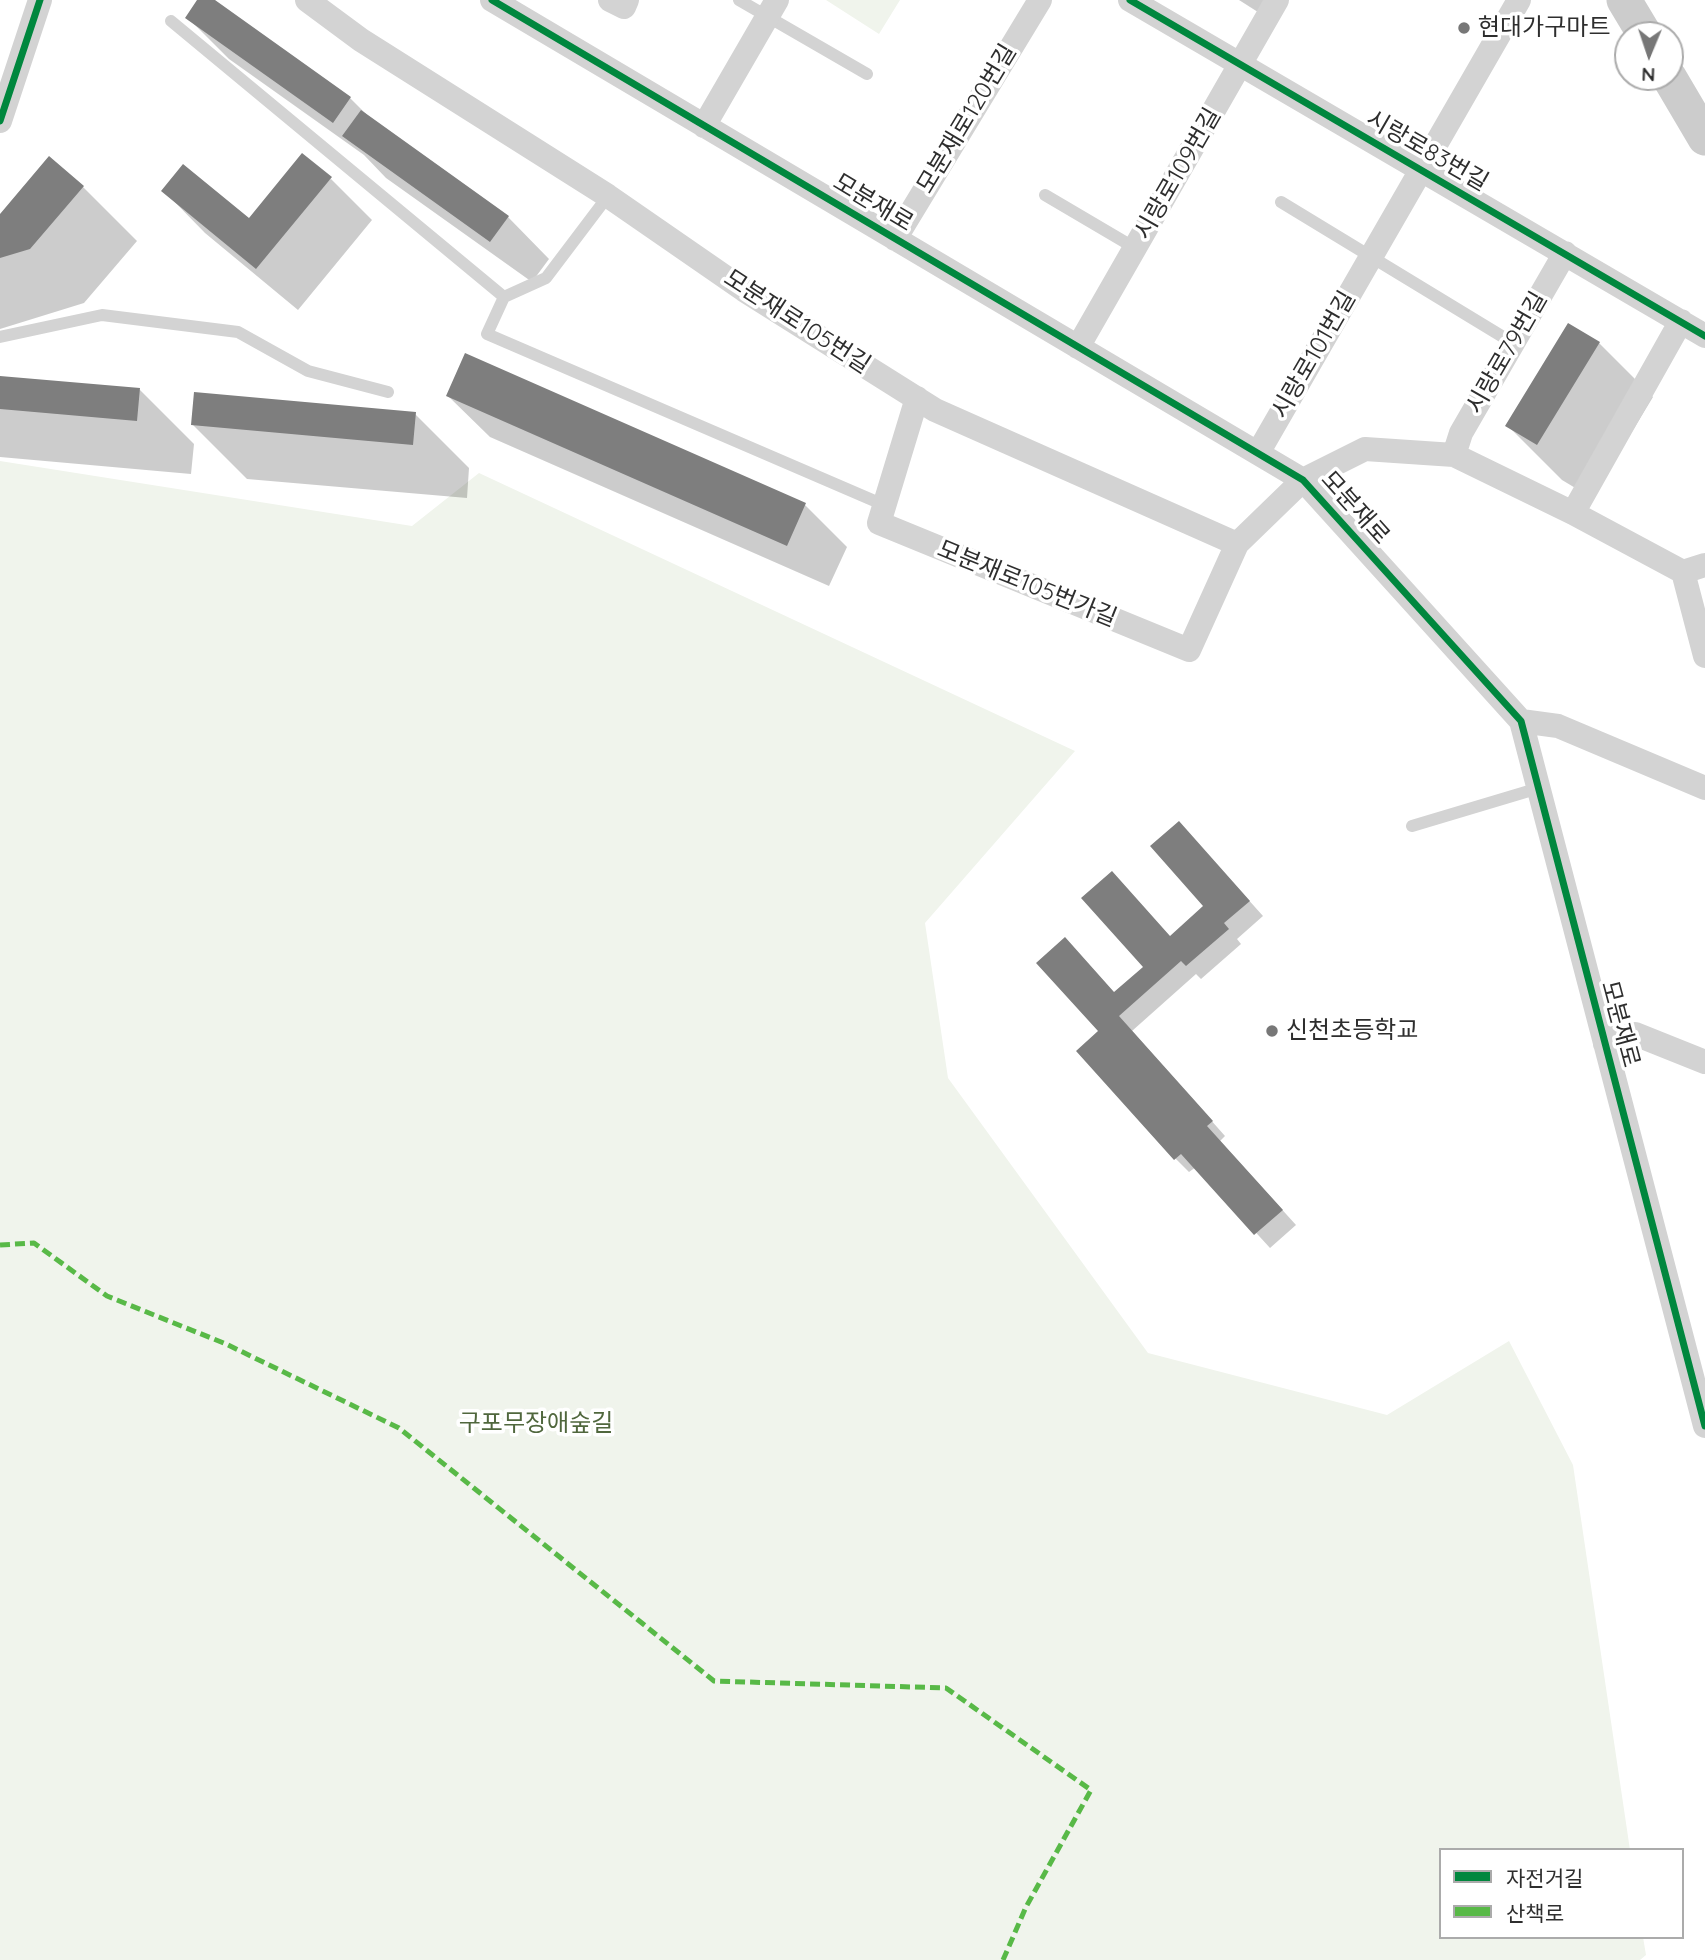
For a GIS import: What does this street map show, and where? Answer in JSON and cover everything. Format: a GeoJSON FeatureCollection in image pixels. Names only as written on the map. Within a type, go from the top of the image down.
{"type":"FeatureCollection","features":[{"type":"Feature","properties":{"kind":"main road"},"geometry":{"type":"LineString","coordinates":[[1624,0],[1637,21]]}},
{"type":"Feature","properties":{"kind":"main road"},"geometry":{"type":"LineString","coordinates":[[1677,91],[1705,138]]}},
{"type":"Feature","properties":{"kind":"street"},"geometry":{"type":"LineString","coordinates":[[0,121],[40,0]]}},
{"type":"Feature","properties":{"kind":"street","name":"모분재로105번길"},"geometry":{"type":"LineString","coordinates":[[307,0],[361,40],[608,197],[744,290],[936,410],[1237,544]]}},
{"type":"Feature","properties":{"kind":"street","name":"모분재로"},"geometry":{"type":"LineString","coordinates":[[492,0],[528,9],[705,126],[1303,480],[1521,720],[1705,1426]]}},
{"type":"Feature","properties":{"kind":"street"},"geometry":{"type":"LineString","coordinates":[[610,0],[624,7],[627,0]]}},
{"type":"Feature","properties":{"kind":"street","name":"모분재로120번길"},"geometry":{"type":"LineString","coordinates":[[895,239],[1040,0]]}},
{"type":"Feature","properties":{"kind":"street","name":"시랑로83번길"},"geometry":{"type":"LineString","coordinates":[[1130,0],[1705,336]]}},
{"type":"Feature","properties":{"kind":"street","name":"시랑로109번길"},"geometry":{"type":"LineString","coordinates":[[1078,347],[1277,0]]}},
{"type":"Feature","properties":{"kind":"street","name":"시랑로101번길"},"geometry":{"type":"LineString","coordinates":[[1258,453],[1519,0]]}},
{"type":"Feature","properties":{"kind":"street"},"geometry":{"type":"LineString","coordinates":[[705,126],[773,8]]}},
{"type":"Feature","properties":{"kind":"street","name":"시랑로79번길"},"geometry":{"type":"LineString","coordinates":[[1454,455],[1461,433],[1565,253]]}},
{"type":"Feature","properties":{"kind":"street"},"geometry":{"type":"LineString","coordinates":[[1573,513],[1681,321]]}},
{"type":"Feature","properties":{"kind":"street"},"geometry":{"type":"LineString","coordinates":[[884,505],[917,398]]}},
{"type":"Feature","properties":{"kind":"street"},"geometry":{"type":"LineString","coordinates":[[1237,544],[1303,480],[1365,449],[1454,455],[1694,569],[1705,656]]}},
{"type":"Feature","properties":{"kind":"street","name":"모분재로105번가길"},"geometry":{"type":"LineString","coordinates":[[884,505],[879,523],[1189,650],[1237,544]]}},
{"type":"Feature","properties":{"kind":"street"},"geometry":{"type":"LineString","coordinates":[[1521,720],[1558,726],[1705,788]]}},
{"type":"Feature","properties":{"kind":"street"},"geometry":{"type":"LineString","coordinates":[[1605,1044],[1635,1034],[1705,1062]]}},
{"type":"Feature","properties":{"kind":"lane"},"geometry":{"type":"LineString","coordinates":[[738,0],[773,8],[867,74]]}},
{"type":"Feature","properties":{"kind":"lane"},"geometry":{"type":"LineString","coordinates":[[170,21],[504,297]]}},
{"type":"Feature","properties":{"kind":"lane"},"geometry":{"type":"LineString","coordinates":[[1045,195],[1135,248]]}},
{"type":"Feature","properties":{"kind":"lane"},"geometry":{"type":"LineString","coordinates":[[608,197],[546,278],[504,297],[487,334],[884,505]]}},
{"type":"Feature","properties":{"kind":"lane"},"geometry":{"type":"LineString","coordinates":[[1281,202],[1513,343]]}},
{"type":"Feature","properties":{"kind":"lane"},"geometry":{"type":"LineString","coordinates":[[0,337],[102,315],[238,332],[309,371],[388,392]]}},
{"type":"Feature","properties":{"kind":"lane"},"geometry":{"type":"LineString","coordinates":[[1412,826],[1539,788]]}},
{"type":"Feature","properties":{"kind":"green space"},"geometry":{"type":"Polygon","coordinates":[[[826,0],[900,0],[879,34],[826,0]]]}},
{"type":"Feature","properties":{"kind":"green space","name":"구포무장애숲길"},"geometry":{"type":"Polygon","coordinates":[[[0,461],[412,526],[479,473],[1075,751],[925,923],[948,1078],[1148,1353],[1387,1415],[1509,1341],[1573,1465],[1630,1848],[1439,1848],[1439,1939],[1643,1939],[1646,1955],[1640,1960],[0,1960],[0,461]]]}},
{"type":"Feature","properties":{"kind":"building"},"geometry":{"type":"Polygon","coordinates":[[[197,0],[215,0],[351,97],[333,123],[185,18],[197,0]]]}},
{"type":"Feature","properties":{"kind":"building"},"geometry":{"type":"Polygon","coordinates":[[[361,110],[509,216],[490,242],[342,136],[361,110]]]}},
{"type":"Feature","properties":{"kind":"building"},"geometry":{"type":"Polygon","coordinates":[[[302,153],[332,177],[256,269],[161,191],[183,164],[249,218],[302,153]]]}},
{"type":"Feature","properties":{"kind":"building"},"geometry":{"type":"Polygon","coordinates":[[[49,156],[84,186],[30,249],[0,258],[0,214],[49,156]]]}},
{"type":"Feature","properties":{"kind":"building"},"geometry":{"type":"Polygon","coordinates":[[[1568,323],[1600,342],[1537,445],[1505,426],[1568,323]]]}},
{"type":"Feature","properties":{"kind":"building"},"geometry":{"type":"Polygon","coordinates":[[[465,353],[806,503],[787,546],[446,396],[465,353]]]}},
{"type":"Feature","properties":{"kind":"building"},"geometry":{"type":"Polygon","coordinates":[[[0,376],[140,388],[137,421],[0,409],[0,376]]]}},
{"type":"Feature","properties":{"kind":"building"},"geometry":{"type":"Polygon","coordinates":[[[194,392],[416,412],[413,445],[191,425],[194,392]]]}},
{"type":"Feature","properties":{"kind":"building"},"geometry":{"type":"Polygon","coordinates":[[[1179,821],[1250,901],[1224,923],[1229,929],[1186,966],[1181,961],[1119,1016],[1213,1121],[1207,1126],[1283,1210],[1254,1235],[1181,1154],[1174,1160],[1076,1051],[1098,1031],[1036,963],[1065,937],[1114,992],[1143,967],[1081,898],[1112,871],[1170,936],[1203,906],[1150,846],[1179,821]]]}},
{"type":"Feature","properties":{"kind":"marked path"},"geometry":{"type":"LineString","coordinates":[[0,1245],[34,1243],[107,1296],[226,1344],[399,1428],[714,1681],[946,1688],[1091,1790],[1026,1907],[1003,1960]]}},
{"type":"Feature","properties":{"kind":"cycle path"},"geometry":{"type":"LineString","coordinates":[[0,121],[40,0]]}},
{"type":"Feature","properties":{"kind":"cycle path"},"geometry":{"type":"LineString","coordinates":[[492,0],[1303,480],[1521,721],[1705,1426]]}},
{"type":"Feature","properties":{"kind":"cycle path"},"geometry":{"type":"LineString","coordinates":[[1130,0],[1705,336]]}},
{"type":"Feature","properties":{"kind":"place","name":"현대가구마트"},"geometry":{"type":"Point","coordinates":[1464,28]}},
{"type":"Feature","properties":{"kind":"place","name":"신천초등학교"},"geometry":{"type":"Point","coordinates":[1272,1031]}}]}
